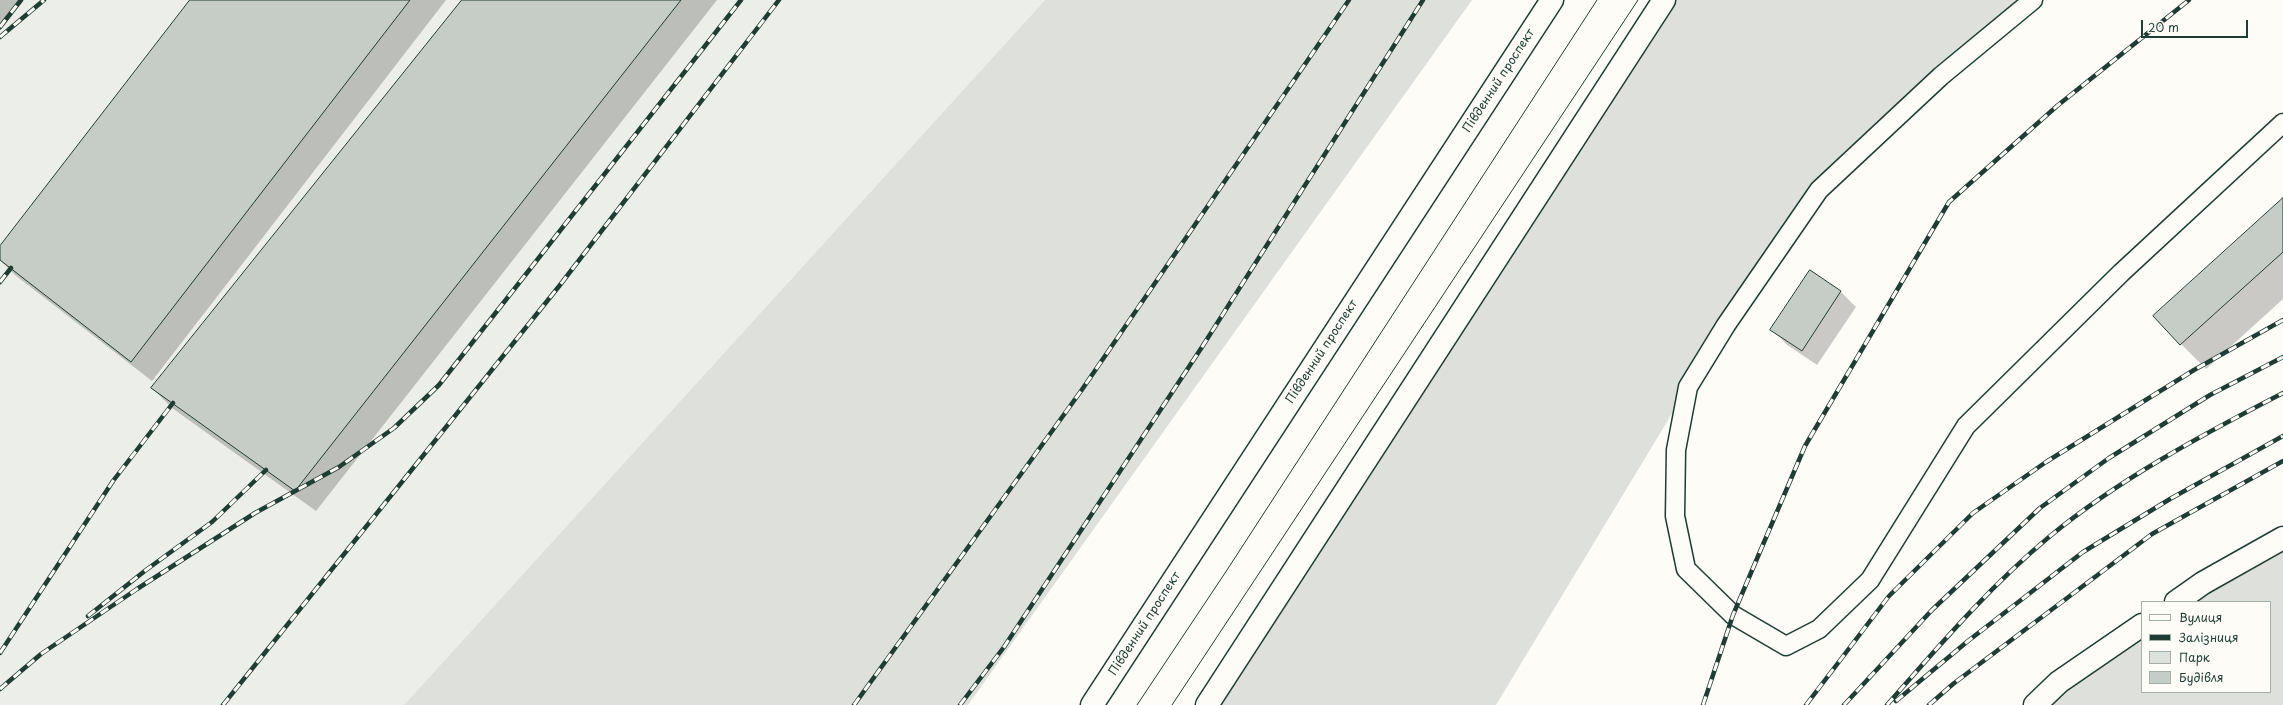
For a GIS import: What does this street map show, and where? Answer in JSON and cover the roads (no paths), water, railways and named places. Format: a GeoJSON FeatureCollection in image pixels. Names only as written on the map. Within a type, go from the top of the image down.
{"type":"FeatureCollection","features":[{"type":"Feature","properties":{"kind":"main road","name":"Південний проспект"},"geometry":{"type":"LineString","coordinates":[[1092,705],[1552,0]]}},
{"type":"Feature","properties":{"kind":"main road"},"geometry":{"type":"LineString","coordinates":[[1207,705],[1664,0]]}},
{"type":"Feature","properties":{"kind":"main road"},"geometry":{"type":"LineString","coordinates":[[2177,601],[2203,583],[2283,538]]}},
{"type":"Feature","properties":{"kind":"main road"},"geometry":{"type":"LineString","coordinates":[[2035,705],[2059,682],[2141,626]]}},
{"type":"Feature","properties":{"kind":"lane"},"geometry":{"type":"LineString","coordinates":[[2033,0],[1941,76],[1818,190],[1726,325],[1688,387],[1676,457],[1675,516],[1686,569],[1733,615],[1786,646],[1819,629],[1870,580],[1966,426],[2121,272],[2283,123]]}},
{"type":"Feature","properties":{"kind":"tram line"},"geometry":{"type":"LineString","coordinates":[[1137,705],[1227,570],[1597,0]]}},
{"type":"Feature","properties":{"kind":"tram line"},"geometry":{"type":"LineString","coordinates":[[1172,705],[1638,0]]}},
{"type":"Feature","properties":{"kind":"railway"},"geometry":{"type":"LineString","coordinates":[[0,27],[21,0]]}},
{"type":"Feature","properties":{"kind":"railway"},"geometry":{"type":"LineString","coordinates":[[0,37],[44,0]]}},
{"type":"Feature","properties":{"kind":"railway"},"geometry":{"type":"LineString","coordinates":[[0,689],[41,654],[137,589],[255,513],[339,467],[394,428],[439,385],[741,0]]}},
{"type":"Feature","properties":{"kind":"railway"},"geometry":{"type":"LineString","coordinates":[[223,705],[560,285],[779,0]]}},
{"type":"Feature","properties":{"kind":"railway"},"geometry":{"type":"LineString","coordinates":[[854,705],[1081,391],[1349,0]]}},
{"type":"Feature","properties":{"kind":"railway"},"geometry":{"type":"LineString","coordinates":[[960,705],[1004,647],[1202,347],[1423,0]]}},
{"type":"Feature","properties":{"kind":"railway"},"geometry":{"type":"LineString","coordinates":[[1703,705],[1733,615],[1805,446],[1949,202],[2057,106],[2189,0]]}},
{"type":"Feature","properties":{"kind":"railway"},"geometry":{"type":"LineString","coordinates":[[0,282],[11,268]]}},
{"type":"Feature","properties":{"kind":"railway"},"geometry":{"type":"LineString","coordinates":[[1806,705],[1889,596],[1973,513],[2046,462],[2194,370],[2283,320]]}},
{"type":"Feature","properties":{"kind":"railway"},"geometry":{"type":"LineString","coordinates":[[1844,705],[1932,610],[2040,508],[2109,458],[2210,395],[2283,357]]}},
{"type":"Feature","properties":{"kind":"railway"},"geometry":{"type":"LineString","coordinates":[[1887,705],[1985,597],[2049,537],[2076,516],[2132,477],[2222,425],[2283,393]]}},
{"type":"Feature","properties":{"kind":"railway"},"geometry":{"type":"LineString","coordinates":[[0,653],[113,481],[173,403]]}},
{"type":"Feature","properties":{"kind":"railway"},"geometry":{"type":"LineString","coordinates":[[1896,701],[1968,641],[2083,552],[2170,499],[2283,436]]}},
{"type":"Feature","properties":{"kind":"railway"},"geometry":{"type":"LineString","coordinates":[[1929,705],[1953,684],[2152,534],[2283,461]]}},
{"type":"Feature","properties":{"kind":"railway"},"geometry":{"type":"LineString","coordinates":[[88,616],[146,570],[212,522],[266,470]]}}]}
